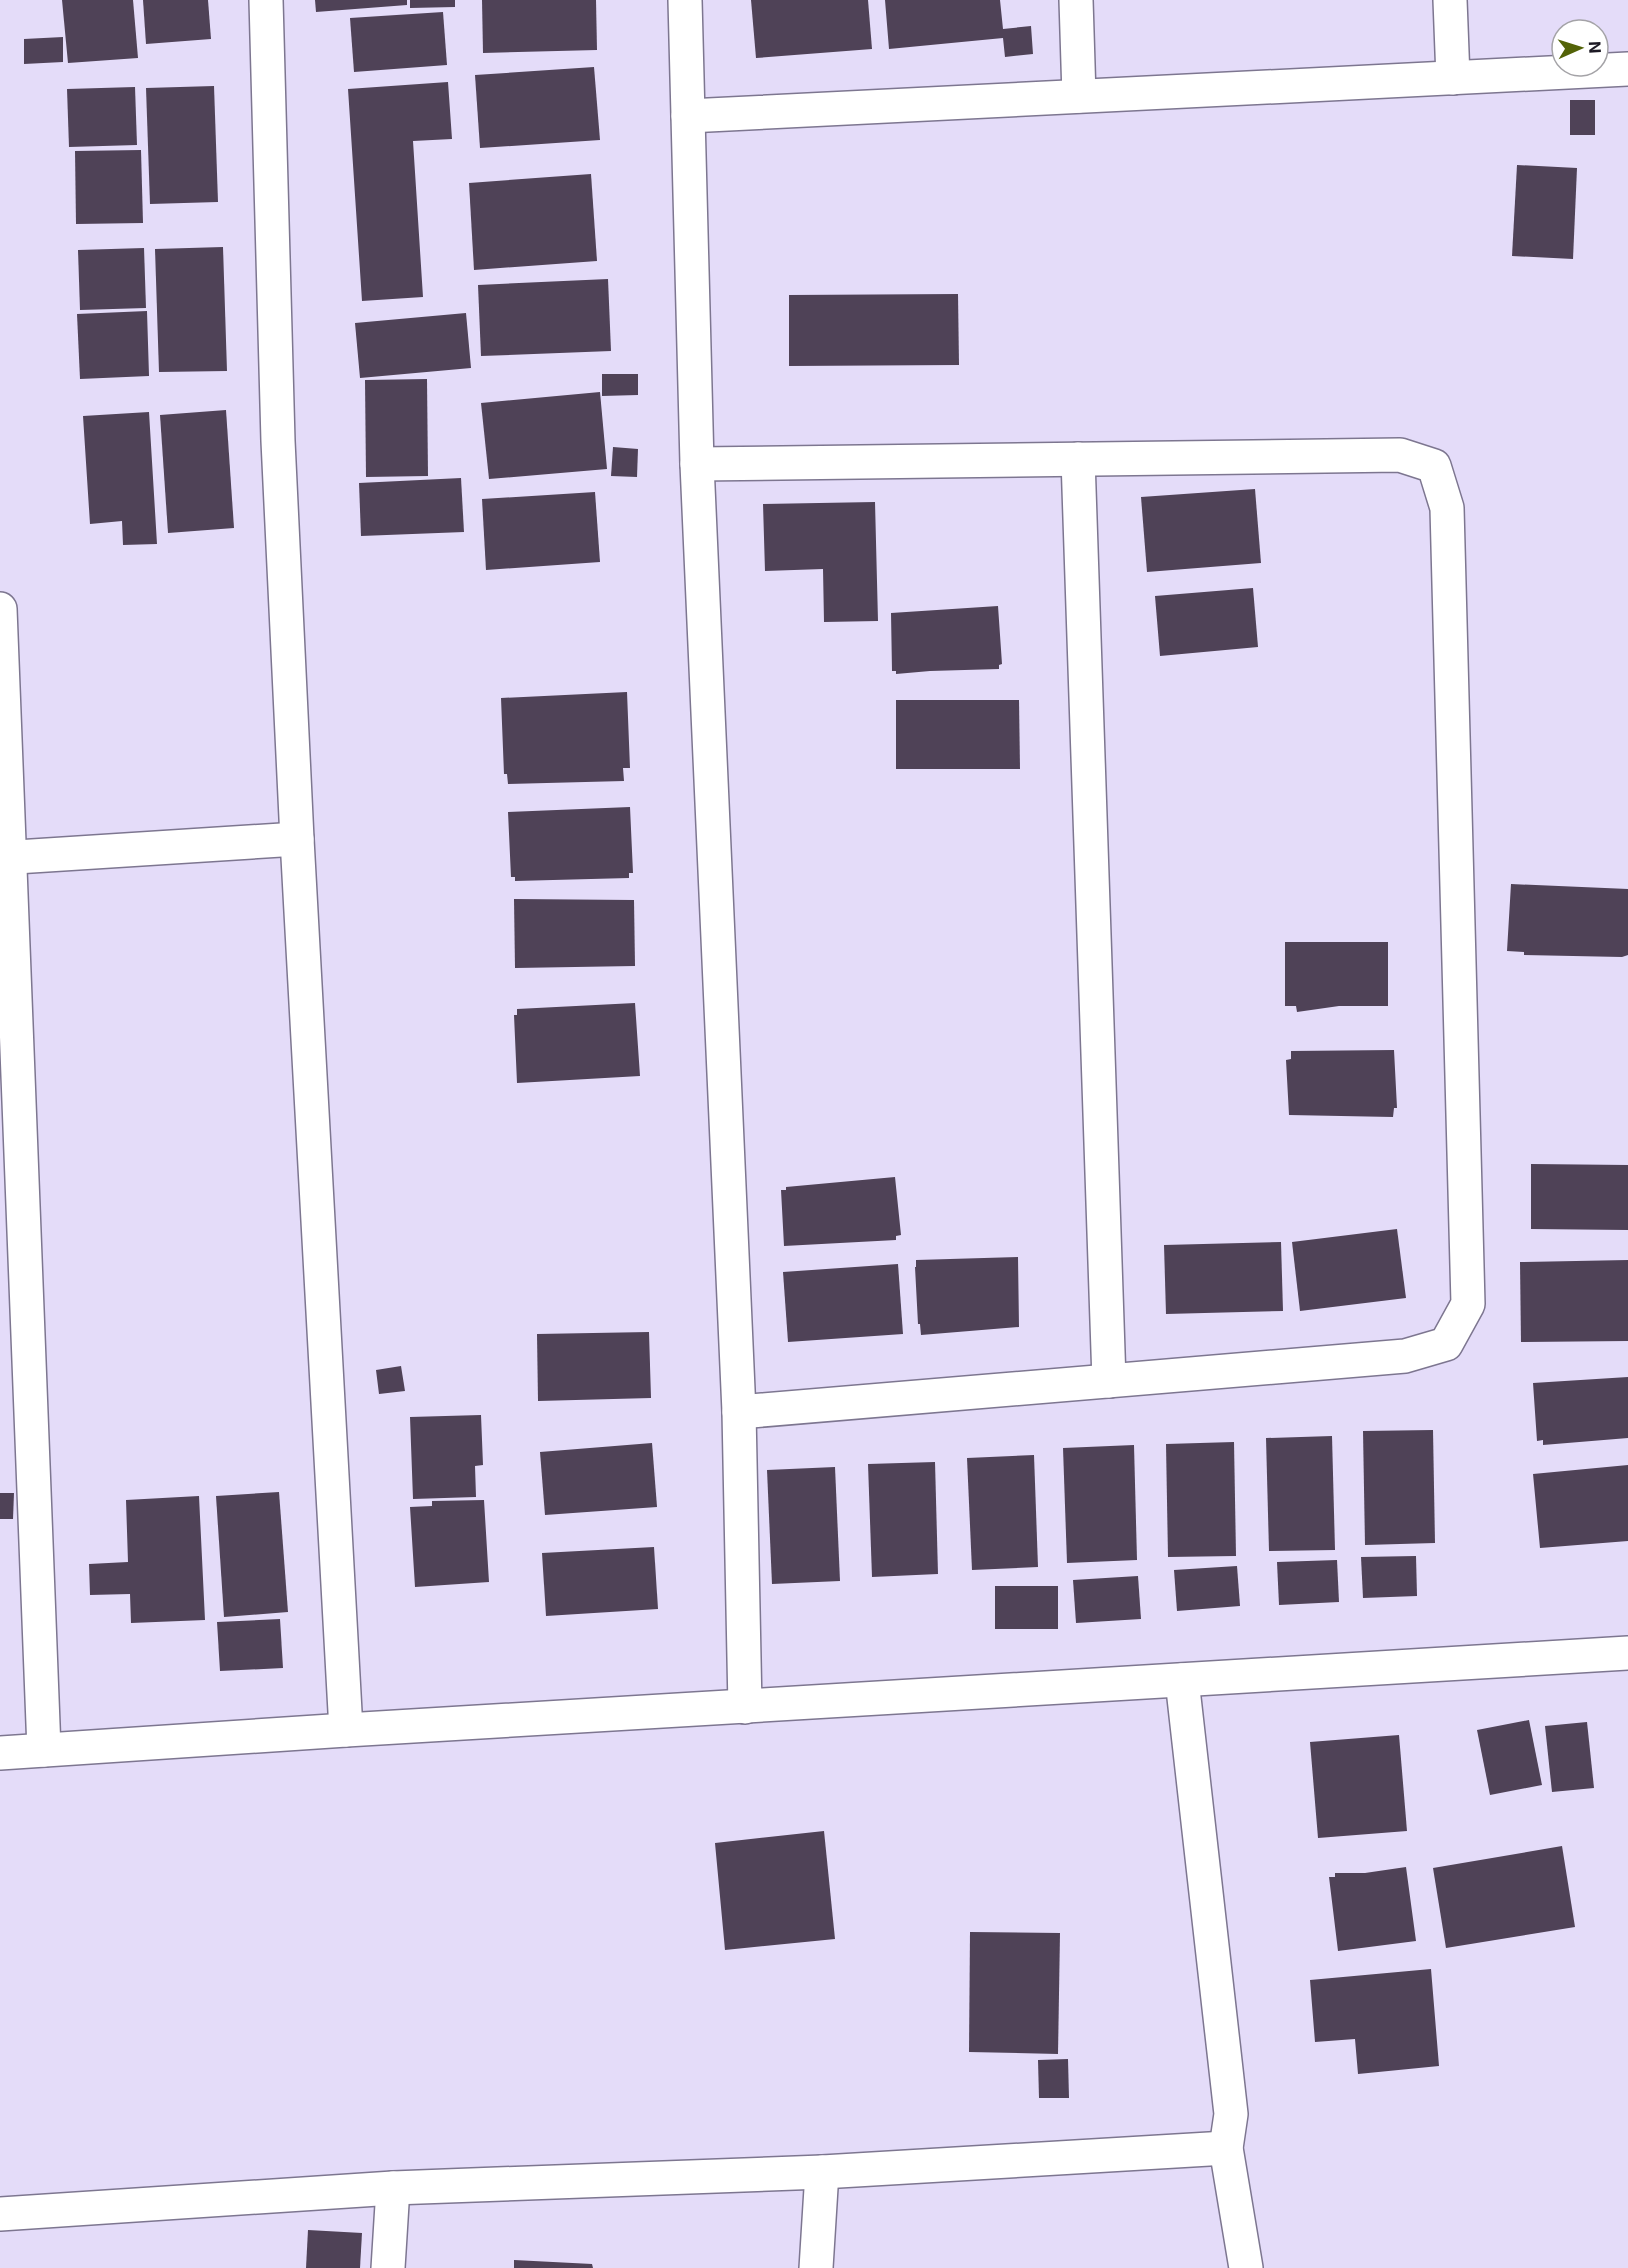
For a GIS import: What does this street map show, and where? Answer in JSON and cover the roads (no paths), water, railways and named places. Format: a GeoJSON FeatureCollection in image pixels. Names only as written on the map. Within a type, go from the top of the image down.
{"type":"FeatureCollection","features":[{"type":"Feature","properties":{"kind":"street"},"geometry":{"type":"LineString","coordinates":[[266,0],[278,441],[297,839],[346,1730]]}},
{"type":"Feature","properties":{"kind":"street"},"geometry":{"type":"LineString","coordinates":[[685,0],[697,464],[739,1413],[745,1707]]}},
{"type":"Feature","properties":{"kind":"street"},"geometry":{"type":"LineString","coordinates":[[1076,0],[1079,96]]}},
{"type":"Feature","properties":{"kind":"street"},"geometry":{"type":"LineString","coordinates":[[1450,0],[1453,78]]}},
{"type":"Feature","properties":{"kind":"street"},"geometry":{"type":"LineString","coordinates":[[688,116],[1628,69]]}},
{"type":"Feature","properties":{"kind":"street"},"geometry":{"type":"LineString","coordinates":[[697,464],[1400,455],[1434,466],[1447,508],[1468,1304],[1446,1344],[1405,1356],[739,1413]]}},
{"type":"Feature","properties":{"kind":"street"},"geometry":{"type":"LineString","coordinates":[[1078,459],[1109,1381]]}},
{"type":"Feature","properties":{"kind":"street"},"geometry":{"type":"LineString","coordinates":[[0,609],[5,858],[44,1750]]}},
{"type":"Feature","properties":{"kind":"street"},"geometry":{"type":"LineString","coordinates":[[5,858],[297,839]]}},
{"type":"Feature","properties":{"kind":"street"},"geometry":{"type":"LineString","coordinates":[[0,1753],[1628,1653]]}},
{"type":"Feature","properties":{"kind":"street"},"geometry":{"type":"LineString","coordinates":[[1182,1680],[1231,2114],[1226,2148],[1246,2268]]}},
{"type":"Feature","properties":{"kind":"street"},"geometry":{"type":"LineString","coordinates":[[0,2214],[393,2188],[822,2172],[1226,2148]]}},
{"type":"Feature","properties":{"kind":"street"},"geometry":{"type":"LineString","coordinates":[[816,2268],[822,2172]]}},
{"type":"Feature","properties":{"kind":"street"},"geometry":{"type":"LineString","coordinates":[[388,2268],[393,2188]]}}]}
